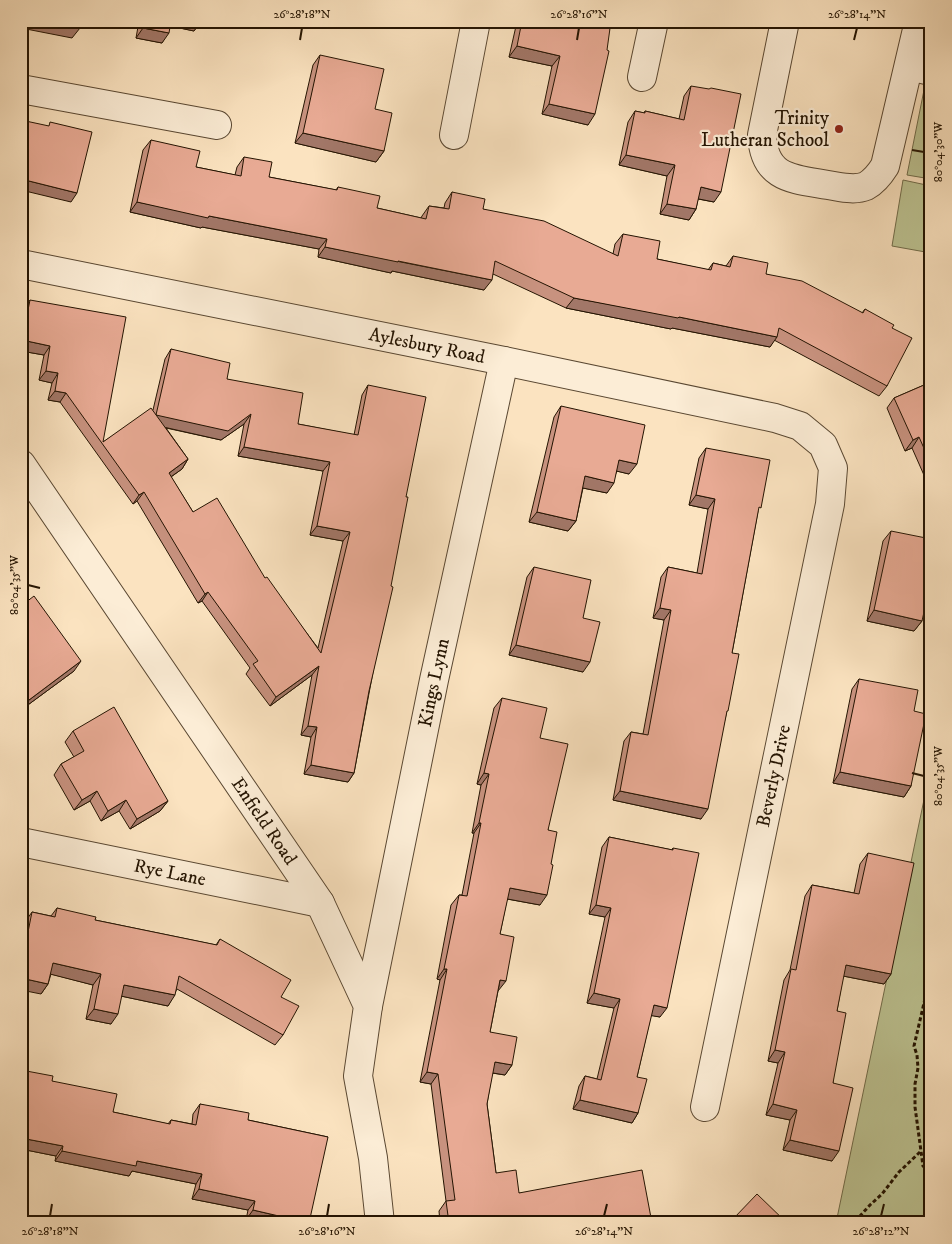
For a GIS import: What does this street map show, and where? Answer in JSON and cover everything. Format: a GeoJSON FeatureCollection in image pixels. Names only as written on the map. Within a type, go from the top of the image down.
{"type":"FeatureCollection","features":[{"type":"Feature","properties":{"kind":"street"},"geometry":{"type":"LineString","coordinates":[[454,135],[476,21]]}},
{"type":"Feature","properties":{"kind":"street"},"geometry":{"type":"LineString","coordinates":[[642,76],[654,21]]}},
{"type":"Feature","properties":{"kind":"street"},"geometry":{"type":"LineString","coordinates":[[785,21],[762,135],[762,146],[766,158],[773,167],[793,179],[854,189],[867,185],[878,178],[885,166],[920,69],[919,21]]}},
{"type":"Feature","properties":{"kind":"street"},"geometry":{"type":"LineString","coordinates":[[21,89],[218,125]]}},
{"type":"Feature","properties":{"kind":"street","name":"Aylesbury Road"},"geometry":{"type":"LineString","coordinates":[[21,264],[504,360],[775,418],[800,426],[823,446]]}},
{"type":"Feature","properties":{"kind":"street","name":"Kings Lynn"},"geometry":{"type":"LineString","coordinates":[[368,1006],[436,670],[504,360]]}},
{"type":"Feature","properties":{"kind":"street","name":"Beverly Drive"},"geometry":{"type":"LineString","coordinates":[[705,1107],[830,504],[833,468],[823,446]]}},
{"type":"Feature","properties":{"kind":"street","name":"Enfield Road"},"geometry":{"type":"LineString","coordinates":[[21,464],[320,903],[368,1006]]}},
{"type":"Feature","properties":{"kind":"street","name":"Rye Lane"},"geometry":{"type":"LineString","coordinates":[[21,842],[320,903]]}},
{"type":"Feature","properties":{"kind":"street"},"geometry":{"type":"LineString","coordinates":[[368,1006],[358,1076],[373,1158],[380,1223]]}},
{"type":"Feature","properties":{"kind":"path"},"geometry":{"type":"LineString","coordinates":[[931,974],[914,1046],[918,1068],[916,1107],[921,1152],[923,1166],[931,1172]]}},
{"type":"Feature","properties":{"kind":"path"},"geometry":{"type":"LineString","coordinates":[[859,1223],[860,1216],[870,1204],[882,1194],[899,1172],[921,1152]]}},
{"type":"Feature","properties":{"kind":"green space"},"geometry":{"type":"Polygon","coordinates":[[[925,85],[931,87],[931,179],[907,175],[925,85]]]}},
{"type":"Feature","properties":{"kind":"green space"},"geometry":{"type":"Polygon","coordinates":[[[903,180],[931,186],[931,253],[892,246],[903,180]]]}},
{"type":"Feature","properties":{"kind":"green space"},"geometry":{"type":"Polygon","coordinates":[[[931,766],[931,1223],[836,1223],[931,766]]]}},
{"type":"Feature","properties":{"kind":"building"},"geometry":{"type":"Polygon","coordinates":[[[46,21],[81,21],[80,28],[46,21]]]}},
{"type":"Feature","properties":{"kind":"building"},"geometry":{"type":"Polygon","coordinates":[[[145,21],[171,21],[169,33],[143,28],[145,21]]]}},
{"type":"Feature","properties":{"kind":"building"},"geometry":{"type":"Polygon","coordinates":[[[522,21],[611,21],[607,50],[609,51],[595,114],[549,104],[560,56],[517,46],[522,21]]]}},
{"type":"Feature","properties":{"kind":"building"},"geometry":{"type":"Polygon","coordinates":[[[320,55],[384,69],[375,109],[392,113],[384,151],[303,133],[320,55]]]}},
{"type":"Feature","properties":{"kind":"building"},"geometry":{"type":"Polygon","coordinates":[[[691,86],[741,94],[721,192],[701,187],[696,209],[667,204],[675,165],[626,155],[635,111],[645,113],[645,111],[684,120],[691,86]]]}},
{"type":"Feature","properties":{"kind":"building"},"geometry":{"type":"Polygon","coordinates":[[[21,120],[49,126],[50,122],[92,132],[77,193],[21,179],[21,120]]]}},
{"type":"Feature","properties":{"kind":"building"},"geometry":{"type":"Polygon","coordinates":[[[151,140],[200,151],[196,167],[241,176],[244,157],[272,162],[269,177],[337,190],[338,187],[380,196],[377,208],[426,219],[429,206],[449,209],[452,192],[485,199],[483,209],[544,221],[618,256],[623,234],[660,241],[657,259],[711,270],[713,263],[730,267],[733,256],[768,263],[766,274],[802,281],[863,313],[865,309],[894,325],[892,328],[912,338],[887,386],[779,328],[777,337],[574,298],[495,261],[492,280],[325,247],[327,239],[209,216],[208,218],[137,202],[151,140]]]}},
{"type":"Feature","properties":{"kind":"building"},"geometry":{"type":"Polygon","coordinates":[[[30,300],[126,317],[103,442],[151,408],[156,415],[171,349],[230,363],[227,379],[303,393],[298,424],[358,435],[368,385],[426,397],[406,497],[408,497],[391,586],[393,587],[369,691],[354,773],[311,765],[317,727],[308,726],[319,666],[276,697],[253,664],[258,661],[208,592],[205,594],[144,492],[139,495],[66,393],[55,391],[58,373],[46,371],[50,346],[22,340],[30,300]],[[251,414],[228,431],[156,415],[188,459],[169,473],[193,512],[217,498],[265,578],[267,577],[321,653],[350,532],[317,526],[330,462],[244,447],[251,414]]]}},
{"type":"Feature","properties":{"kind":"building"},"geometry":{"type":"Polygon","coordinates":[[[931,382],[931,464],[919,437],[913,440],[894,398],[931,382]]]}},
{"type":"Feature","properties":{"kind":"building"},"geometry":{"type":"Polygon","coordinates":[[[561,406],[645,425],[637,464],[619,460],[614,483],[585,476],[576,521],[537,512],[561,406]]]}},
{"type":"Feature","properties":{"kind":"building"},"geometry":{"type":"Polygon","coordinates":[[[706,448],[770,460],[761,508],[759,507],[732,653],[739,654],[708,809],[620,791],[631,732],[648,735],[671,610],[660,608],[668,567],[702,574],[715,499],[696,495],[706,448]]]}},
{"type":"Feature","properties":{"kind":"building"},"geometry":{"type":"Polygon","coordinates":[[[891,531],[931,539],[931,580],[922,621],[874,610],[891,531]]]}},
{"type":"Feature","properties":{"kind":"building"},"geometry":{"type":"Polygon","coordinates":[[[534,567],[591,580],[583,618],[600,622],[590,662],[516,645],[534,567]]]}},
{"type":"Feature","properties":{"kind":"building"},"geometry":{"type":"Polygon","coordinates":[[[34,596],[81,661],[29,700],[21,690],[21,598],[25,603],[34,596]]]}},
{"type":"Feature","properties":{"kind":"building"},"geometry":{"type":"Polygon","coordinates":[[[859,679],[918,690],[914,711],[926,714],[911,786],[840,772],[859,679]]]}},
{"type":"Feature","properties":{"kind":"building"},"geometry":{"type":"Polygon","coordinates":[[[502,698],[547,708],[540,738],[568,744],[548,830],[557,832],[547,895],[510,888],[500,934],[514,937],[506,981],[500,980],[490,1032],[517,1037],[512,1065],[495,1062],[487,1104],[496,1173],[516,1170],[519,1193],[642,1170],[652,1223],[558,1223],[558,1220],[535,1223],[449,1223],[446,1201],[455,1200],[438,1074],[427,1072],[447,969],[444,969],[459,895],[467,896],[489,774],[484,773],[502,698]]]}},
{"type":"Feature","properties":{"kind":"building"},"geometry":{"type":"Polygon","coordinates":[[[114,707],[168,801],[137,819],[126,800],[108,811],[97,791],[82,800],[61,764],[84,751],[73,731],[114,707]]]}},
{"type":"Feature","properties":{"kind":"building"},"geometry":{"type":"Polygon","coordinates":[[[609,837],[673,850],[673,848],[699,853],[667,1008],[654,1005],[637,1077],[647,1079],[638,1113],[580,1100],[585,1076],[601,1080],[620,999],[594,993],[611,908],[596,905],[609,837]]]}},
{"type":"Feature","properties":{"kind":"building"},"geometry":{"type":"Polygon","coordinates":[[[868,853],[914,863],[891,974],[846,965],[837,1011],[846,1013],[833,1083],[853,1088],[839,1151],[790,1140],[797,1110],[773,1104],[785,1052],[775,1050],[791,969],[796,970],[812,885],[859,894],[868,853]]]}},
{"type":"Feature","properties":{"kind":"building"},"geometry":{"type":"Polygon","coordinates":[[[57,908],[96,917],[95,920],[217,945],[220,939],[291,980],[281,997],[299,1006],[283,1035],[179,976],[175,995],[124,985],[118,1014],[94,1009],[101,974],[53,963],[48,984],[21,978],[21,930],[28,932],[32,912],[55,917],[57,908]]]}},
{"type":"Feature","properties":{"kind":"building"},"geometry":{"type":"Polygon","coordinates":[[[21,1070],[53,1076],[52,1081],[117,1094],[113,1112],[170,1124],[171,1120],[196,1125],[200,1104],[249,1113],[248,1120],[328,1137],[309,1223],[253,1210],[255,1201],[199,1189],[202,1174],[137,1161],[136,1166],[62,1151],[63,1146],[21,1138],[21,1070]]]}},
{"type":"Feature","properties":{"kind":"building"},"geometry":{"type":"Polygon","coordinates":[[[757,1194],[787,1223],[739,1223],[734,1218],[757,1194]]]}},
{"type":"Feature","properties":{"kind":"place","name":"Trinity Lutheran School"},"geometry":{"type":"Point","coordinates":[839,129]}}]}
